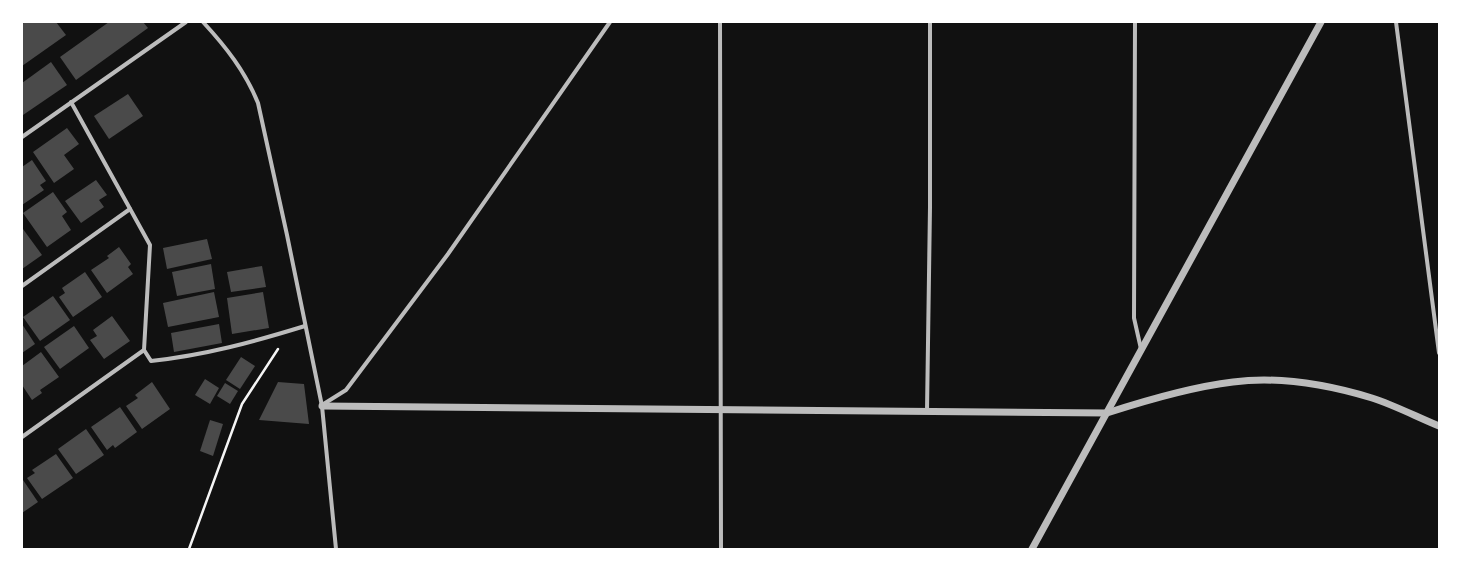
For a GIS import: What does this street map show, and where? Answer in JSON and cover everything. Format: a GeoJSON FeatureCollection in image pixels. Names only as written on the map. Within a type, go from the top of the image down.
{"type":"FeatureCollection","features":[{"type":"Feature","properties":{"kind":"street"},"geometry":{"type":"LineString","coordinates":[[22,136],[186,22]]}},
{"type":"Feature","properties":{"kind":"street"},"geometry":{"type":"LineString","coordinates":[[203,22],[234,58],[258,103],[322,406],[336,549]]}},
{"type":"Feature","properties":{"kind":"street"},"geometry":{"type":"LineString","coordinates":[[322,406],[346,390],[351,384],[448,254],[610,22]]}},
{"type":"Feature","properties":{"kind":"street"},"geometry":{"type":"LineString","coordinates":[[720,22],[721,549]]}},
{"type":"Feature","properties":{"kind":"street"},"geometry":{"type":"LineString","coordinates":[[927,411],[930,207],[930,22]]}},
{"type":"Feature","properties":{"kind":"street"},"geometry":{"type":"LineString","coordinates":[[1135,22],[1134,318],[1142,351]]}},
{"type":"Feature","properties":{"kind":"street"},"geometry":{"type":"LineString","coordinates":[[1032,549],[1106,412],[1142,351],[1321,22]]}},
{"type":"Feature","properties":{"kind":"street"},"geometry":{"type":"LineString","coordinates":[[1396,22],[1439,353]]}},
{"type":"Feature","properties":{"kind":"street"},"geometry":{"type":"LineString","coordinates":[[71,102],[150,245],[144,350],[151,361],[186,358],[221,351],[305,326]]}},
{"type":"Feature","properties":{"kind":"street"},"geometry":{"type":"LineString","coordinates":[[22,286],[130,209]]}},
{"type":"Feature","properties":{"kind":"street"},"geometry":{"type":"LineString","coordinates":[[22,437],[144,350]]}},
{"type":"Feature","properties":{"kind":"street"},"geometry":{"type":"LineString","coordinates":[[322,406],[1106,412],[1151,399],[1234,382],[1287,381],[1330,388],[1372,398],[1439,426]]}},
{"type":"Feature","properties":{"kind":"path"},"geometry":{"type":"LineString","coordinates":[[189,549],[242,404],[292,330]]}},
{"type":"Feature","properties":{"kind":"building"},"geometry":{"type":"Polygon","coordinates":[[[25,22],[56,22],[66,35],[22,66],[22,24],[25,22]]]}},
{"type":"Feature","properties":{"kind":"building"},"geometry":{"type":"Polygon","coordinates":[[[109,22],[143,22],[148,28],[76,80],[60,57],[109,22]]]}},
{"type":"Feature","properties":{"kind":"building"},"geometry":{"type":"Polygon","coordinates":[[[51,62],[67,85],[23,115],[22,83],[51,62]]]}},
{"type":"Feature","properties":{"kind":"building"},"geometry":{"type":"Polygon","coordinates":[[[128,94],[143,116],[109,139],[94,116],[128,94]]]}},
{"type":"Feature","properties":{"kind":"building"},"geometry":{"type":"Polygon","coordinates":[[[67,128],[79,144],[64,155],[74,169],[54,183],[33,152],[67,128]]]}},
{"type":"Feature","properties":{"kind":"building"},"geometry":{"type":"Polygon","coordinates":[[[32,160],[46,181],[40,185],[44,190],[22,205],[22,167],[32,160]]]}},
{"type":"Feature","properties":{"kind":"building"},"geometry":{"type":"Polygon","coordinates":[[[96,180],[107,195],[99,200],[104,207],[81,223],[65,201],[96,180]]]}},
{"type":"Feature","properties":{"kind":"building"},"geometry":{"type":"Polygon","coordinates":[[[53,192],[67,212],[62,216],[71,230],[47,247],[23,213],[53,192]]]}},
{"type":"Feature","properties":{"kind":"building"},"geometry":{"type":"Polygon","coordinates":[[[23,229],[42,255],[22,269],[22,230],[23,229]]]}},
{"type":"Feature","properties":{"kind":"building"},"geometry":{"type":"Polygon","coordinates":[[[207,239],[212,259],[167,269],[163,248],[207,239]]]}},
{"type":"Feature","properties":{"kind":"building"},"geometry":{"type":"Polygon","coordinates":[[[119,247],[131,264],[128,267],[133,274],[107,293],[91,270],[109,258],[107,256],[119,247]]]}},
{"type":"Feature","properties":{"kind":"building"},"geometry":{"type":"Polygon","coordinates":[[[211,264],[215,289],[177,296],[172,272],[211,264]]]}},
{"type":"Feature","properties":{"kind":"building"},"geometry":{"type":"Polygon","coordinates":[[[262,266],[266,287],[231,292],[227,272],[262,266]]]}},
{"type":"Feature","properties":{"kind":"building"},"geometry":{"type":"Polygon","coordinates":[[[85,272],[102,297],[73,317],[59,297],[65,293],[62,288],[85,272]]]}},
{"type":"Feature","properties":{"kind":"building"},"geometry":{"type":"Polygon","coordinates":[[[214,292],[219,317],[168,327],[163,303],[214,292]]]}},
{"type":"Feature","properties":{"kind":"building"},"geometry":{"type":"Polygon","coordinates":[[[263,292],[269,328],[232,334],[227,298],[263,292]]]}},
{"type":"Feature","properties":{"kind":"building"},"geometry":{"type":"Polygon","coordinates":[[[53,296],[70,320],[40,341],[23,317],[53,296]]]}},
{"type":"Feature","properties":{"kind":"building"},"geometry":{"type":"Polygon","coordinates":[[[112,316],[130,341],[104,359],[90,340],[97,336],[93,330],[112,316]]]}},
{"type":"Feature","properties":{"kind":"building"},"geometry":{"type":"Polygon","coordinates":[[[22,324],[35,344],[22,353],[22,324]]]}},
{"type":"Feature","properties":{"kind":"building"},"geometry":{"type":"Polygon","coordinates":[[[219,324],[222,343],[174,352],[171,333],[219,324]]]}},
{"type":"Feature","properties":{"kind":"building"},"geometry":{"type":"Polygon","coordinates":[[[74,326],[89,348],[60,369],[44,347],[74,326]]]}},
{"type":"Feature","properties":{"kind":"building"},"geometry":{"type":"Polygon","coordinates":[[[41,352],[59,377],[40,390],[42,393],[32,400],[22,385],[22,366],[41,352]]]}},
{"type":"Feature","properties":{"kind":"building"},"geometry":{"type":"Polygon","coordinates":[[[241,357],[255,366],[240,389],[226,380],[241,357]]]}},
{"type":"Feature","properties":{"kind":"building"},"geometry":{"type":"Polygon","coordinates":[[[205,379],[219,388],[210,404],[195,395],[205,379]]]}},
{"type":"Feature","properties":{"kind":"building"},"geometry":{"type":"Polygon","coordinates":[[[152,382],[170,409],[142,429],[126,406],[138,398],[135,395],[152,382]]]}},
{"type":"Feature","properties":{"kind":"building"},"geometry":{"type":"Polygon","coordinates":[[[278,382],[304,384],[309,424],[259,420],[278,382]]]}},
{"type":"Feature","properties":{"kind":"building"},"geometry":{"type":"Polygon","coordinates":[[[225,383],[238,391],[230,404],[217,396],[225,383]]]}},
{"type":"Feature","properties":{"kind":"building"},"geometry":{"type":"Polygon","coordinates":[[[120,407],[137,432],[115,448],[113,445],[107,450],[91,427],[120,407]]]}},
{"type":"Feature","properties":{"kind":"building"},"geometry":{"type":"Polygon","coordinates":[[[210,420],[223,424],[213,456],[200,451],[210,420]]]}},
{"type":"Feature","properties":{"kind":"building"},"geometry":{"type":"Polygon","coordinates":[[[86,429],[104,455],[76,474],[58,449],[86,429]]]}},
{"type":"Feature","properties":{"kind":"building"},"geometry":{"type":"Polygon","coordinates":[[[56,454],[73,478],[42,499],[27,478],[35,473],[32,470],[56,454]]]}},
{"type":"Feature","properties":{"kind":"building"},"geometry":{"type":"Polygon","coordinates":[[[23,480],[38,502],[22,513],[22,481],[23,480]]]}}]}
